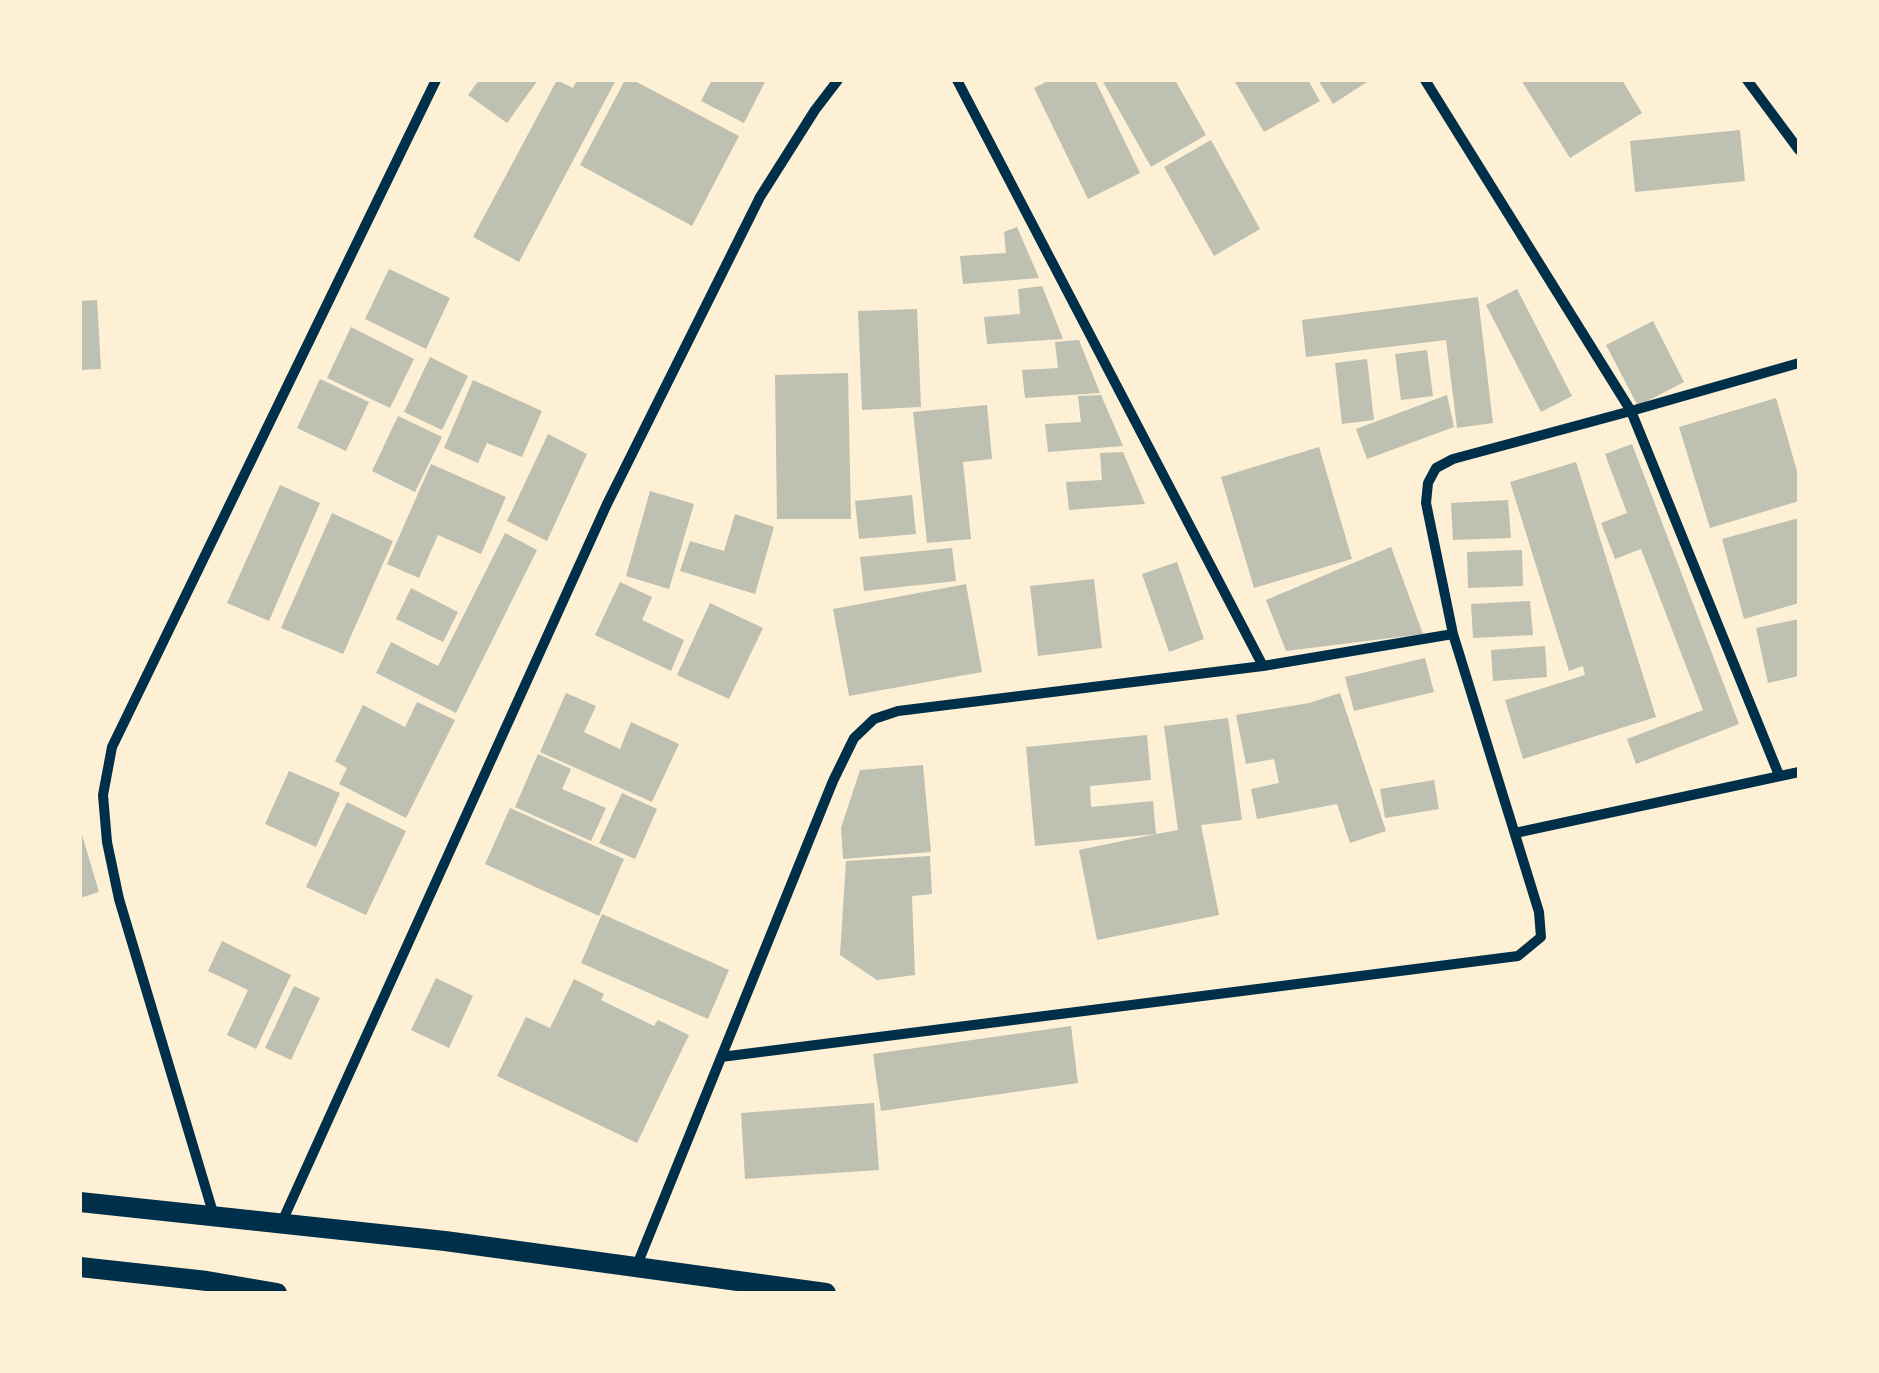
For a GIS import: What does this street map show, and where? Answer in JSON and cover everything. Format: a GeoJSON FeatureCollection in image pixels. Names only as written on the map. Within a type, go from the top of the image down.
{"type":"FeatureCollection","features":[{"type":"Feature","properties":{"kind":"main road"},"geometry":{"type":"LineString","coordinates":[[80,1202],[445,1241],[826,1293]]}},
{"type":"Feature","properties":{"kind":"main road"},"geometry":{"type":"LineString","coordinates":[[80,1267],[204,1287],[277,1293]]}},
{"type":"Feature","properties":{"kind":"street"},"geometry":{"type":"LineString","coordinates":[[214,1216],[119,899],[107,842],[103,796],[112,747],[436,80]]}},
{"type":"Feature","properties":{"kind":"street"},"geometry":{"type":"LineString","coordinates":[[281,1224],[607,504],[760,197],[838,80]]}},
{"type":"Feature","properties":{"kind":"street"},"geometry":{"type":"LineString","coordinates":[[957,80],[1263,666]]}},
{"type":"Feature","properties":{"kind":"street"},"geometry":{"type":"LineString","coordinates":[[1424,80],[1632,411],[1780,775]]}},
{"type":"Feature","properties":{"kind":"street"},"geometry":{"type":"LineString","coordinates":[[1747,80],[1799,150]]}},
{"type":"Feature","properties":{"kind":"street"},"geometry":{"type":"LineString","coordinates":[[722,1057],[1518,956],[1541,937],[1540,912],[1453,634],[1426,503],[1428,483],[1436,468],[1453,459],[1799,363]]}},
{"type":"Feature","properties":{"kind":"street"},"geometry":{"type":"LineString","coordinates":[[637,1266],[833,781],[854,738],[874,719],[898,712],[1263,666],[1453,634]]}},
{"type":"Feature","properties":{"kind":"street"},"geometry":{"type":"LineString","coordinates":[[1515,833],[1799,772]]}},
{"type":"Feature","properties":{"kind":"building"},"geometry":{"type":"Polygon","coordinates":[[[479,80],[538,80],[507,123],[468,95],[479,80]]]}},
{"type":"Feature","properties":{"kind":"building"},"geometry":{"type":"Polygon","coordinates":[[[557,80],[573,88],[577,80],[616,80],[519,262],[473,237],[557,80]]]}},
{"type":"Feature","properties":{"kind":"building"},"geometry":{"type":"Polygon","coordinates":[[[625,80],[633,80],[739,136],[692,226],[580,165],[625,80]]]}},
{"type":"Feature","properties":{"kind":"building"},"geometry":{"type":"Polygon","coordinates":[[[712,80],[766,80],[744,123],[701,101],[712,80]]]}},
{"type":"Feature","properties":{"kind":"building"},"geometry":{"type":"Polygon","coordinates":[[[1050,80],[1095,80],[1140,173],[1088,199],[1034,88],[1050,80]]]}},
{"type":"Feature","properties":{"kind":"building"},"geometry":{"type":"Polygon","coordinates":[[[1102,80],[1175,80],[1206,135],[1151,167],[1102,80]]]}},
{"type":"Feature","properties":{"kind":"building"},"geometry":{"type":"Polygon","coordinates":[[[1234,80],[1308,80],[1320,101],[1264,132],[1234,80]]]}},
{"type":"Feature","properties":{"kind":"building"},"geometry":{"type":"Polygon","coordinates":[[[1318,80],[1370,80],[1333,104],[1318,80]]]}},
{"type":"Feature","properties":{"kind":"building"},"geometry":{"type":"Polygon","coordinates":[[[1521,80],[1622,80],[1642,113],[1570,158],[1521,80]]]}},
{"type":"Feature","properties":{"kind":"building"},"geometry":{"type":"Polygon","coordinates":[[[1740,130],[1745,181],[1635,192],[1630,141],[1740,130]]]}},
{"type":"Feature","properties":{"kind":"building"},"geometry":{"type":"Polygon","coordinates":[[[1211,140],[1260,229],[1214,256],[1164,167],[1211,140]]]}},
{"type":"Feature","properties":{"kind":"building"},"geometry":{"type":"Polygon","coordinates":[[[1017,227],[1039,278],[963,284],[960,256],[1006,253],[1004,232],[1017,227]]]}},
{"type":"Feature","properties":{"kind":"building"},"geometry":{"type":"Polygon","coordinates":[[[389,269],[450,298],[426,349],[365,319],[389,269]]]}},
{"type":"Feature","properties":{"kind":"building"},"geometry":{"type":"Polygon","coordinates":[[[1042,286],[1063,339],[987,344],[984,317],[1020,314],[1018,289],[1042,286]]]}},
{"type":"Feature","properties":{"kind":"building"},"geometry":{"type":"Polygon","coordinates":[[[1517,289],[1572,396],[1541,412],[1486,305],[1517,289]]]}},
{"type":"Feature","properties":{"kind":"building"},"geometry":{"type":"Polygon","coordinates":[[[1478,297],[1493,423],[1457,428],[1446,340],[1306,357],[1302,320],[1478,297]]]}},
{"type":"Feature","properties":{"kind":"building"},"geometry":{"type":"Polygon","coordinates":[[[97,300],[101,369],[80,370],[80,301],[97,300]]]}},
{"type":"Feature","properties":{"kind":"building"},"geometry":{"type":"Polygon","coordinates":[[[917,309],[921,407],[862,410],[858,311],[917,309]]]}},
{"type":"Feature","properties":{"kind":"building"},"geometry":{"type":"Polygon","coordinates":[[[1653,321],[1684,382],[1638,406],[1606,345],[1653,321]]]}},
{"type":"Feature","properties":{"kind":"building"},"geometry":{"type":"Polygon","coordinates":[[[351,327],[414,359],[390,408],[327,378],[351,327]]]}},
{"type":"Feature","properties":{"kind":"building"},"geometry":{"type":"Polygon","coordinates":[[[1079,340],[1100,393],[1025,398],[1022,370],[1058,368],[1055,342],[1079,340]]]}},
{"type":"Feature","properties":{"kind":"building"},"geometry":{"type":"Polygon","coordinates":[[[1427,350],[1433,396],[1401,400],[1395,354],[1427,350]]]}},
{"type":"Feature","properties":{"kind":"building"},"geometry":{"type":"Polygon","coordinates":[[[430,357],[468,376],[442,430],[404,412],[430,357]]]}},
{"type":"Feature","properties":{"kind":"building"},"geometry":{"type":"Polygon","coordinates":[[[1367,359],[1374,420],[1342,424],[1335,363],[1367,359]]]}},
{"type":"Feature","properties":{"kind":"building"},"geometry":{"type":"Polygon","coordinates":[[[848,373],[851,519],[777,519],[775,375],[848,373]]]}},
{"type":"Feature","properties":{"kind":"building"},"geometry":{"type":"Polygon","coordinates":[[[320,379],[369,402],[346,451],[297,428],[320,379]]]}},
{"type":"Feature","properties":{"kind":"building"},"geometry":{"type":"Polygon","coordinates":[[[473,380],[542,411],[522,457],[487,443],[478,463],[444,448],[473,380]]]}},
{"type":"Feature","properties":{"kind":"building"},"geometry":{"type":"Polygon","coordinates":[[[1101,395],[1123,446],[1048,452],[1045,424],[1081,422],[1078,396],[1101,395]]]}},
{"type":"Feature","properties":{"kind":"building"},"geometry":{"type":"Polygon","coordinates":[[[1447,395],[1454,427],[1367,459],[1356,429],[1447,395]]]}},
{"type":"Feature","properties":{"kind":"building"},"geometry":{"type":"Polygon","coordinates":[[[1776,398],[1799,478],[1799,501],[1710,528],[1679,427],[1776,398]]]}},
{"type":"Feature","properties":{"kind":"building"},"geometry":{"type":"Polygon","coordinates":[[[987,405],[992,459],[963,462],[971,539],[927,543],[913,412],[987,405]]]}},
{"type":"Feature","properties":{"kind":"building"},"geometry":{"type":"Polygon","coordinates":[[[398,416],[442,437],[415,492],[372,471],[398,416]]]}},
{"type":"Feature","properties":{"kind":"building"},"geometry":{"type":"Polygon","coordinates":[[[548,434],[587,454],[547,541],[507,521],[548,434]]]}},
{"type":"Feature","properties":{"kind":"building"},"geometry":{"type":"Polygon","coordinates":[[[1632,444],[1739,724],[1636,764],[1627,739],[1703,710],[1641,549],[1615,559],[1601,523],[1627,513],[1605,454],[1632,444]]]}},
{"type":"Feature","properties":{"kind":"building"},"geometry":{"type":"Polygon","coordinates":[[[1319,447],[1352,559],[1254,588],[1221,477],[1319,447]]]}},
{"type":"Feature","properties":{"kind":"building"},"geometry":{"type":"Polygon","coordinates":[[[1123,452],[1145,504],[1069,510],[1066,482],[1102,480],[1100,453],[1123,452]]]}},
{"type":"Feature","properties":{"kind":"building"},"geometry":{"type":"Polygon","coordinates":[[[1576,462],[1656,717],[1523,759],[1505,700],[1585,675],[1583,666],[1569,671],[1510,482],[1576,462]]]}},
{"type":"Feature","properties":{"kind":"building"},"geometry":{"type":"Polygon","coordinates":[[[431,464],[506,497],[481,554],[438,535],[419,578],[387,564],[431,464]]]}},
{"type":"Feature","properties":{"kind":"building"},"geometry":{"type":"Polygon","coordinates":[[[280,485],[320,503],[269,621],[227,603],[280,485]]]}},
{"type":"Feature","properties":{"kind":"building"},"geometry":{"type":"Polygon","coordinates":[[[650,491],[694,504],[669,589],[626,576],[650,491]]]}},
{"type":"Feature","properties":{"kind":"building"},"geometry":{"type":"Polygon","coordinates":[[[912,495],[916,534],[859,539],[855,501],[912,495]]]}},
{"type":"Feature","properties":{"kind":"building"},"geometry":{"type":"Polygon","coordinates":[[[1508,500],[1511,538],[1453,540],[1451,503],[1508,500]]]}},
{"type":"Feature","properties":{"kind":"building"},"geometry":{"type":"Polygon","coordinates":[[[332,513],[393,541],[343,654],[281,628],[332,513]]]}},
{"type":"Feature","properties":{"kind":"building"},"geometry":{"type":"Polygon","coordinates":[[[735,514],[774,527],[755,594],[680,571],[690,541],[724,551],[735,514]]]}},
{"type":"Feature","properties":{"kind":"building"},"geometry":{"type":"Polygon","coordinates":[[[1799,518],[1799,603],[1744,619],[1722,539],[1799,518]]]}},
{"type":"Feature","properties":{"kind":"building"},"geometry":{"type":"Polygon","coordinates":[[[505,533],[537,550],[456,713],[376,673],[391,642],[438,666],[505,533]]]}},
{"type":"Feature","properties":{"kind":"building"},"geometry":{"type":"Polygon","coordinates":[[[1391,547],[1423,634],[1286,651],[1266,600],[1391,547]]]}},
{"type":"Feature","properties":{"kind":"building"},"geometry":{"type":"Polygon","coordinates":[[[952,548],[956,581],[864,591],[860,557],[952,548]]]}},
{"type":"Feature","properties":{"kind":"building"},"geometry":{"type":"Polygon","coordinates":[[[1522,550],[1523,586],[1468,588],[1467,552],[1522,550]]]}},
{"type":"Feature","properties":{"kind":"building"},"geometry":{"type":"Polygon","coordinates":[[[1177,562],[1204,639],[1169,652],[1142,574],[1177,562]]]}},
{"type":"Feature","properties":{"kind":"building"},"geometry":{"type":"Polygon","coordinates":[[[1094,579],[1102,648],[1038,656],[1030,586],[1094,579]]]}},
{"type":"Feature","properties":{"kind":"building"},"geometry":{"type":"Polygon","coordinates":[[[620,582],[652,597],[642,620],[684,640],[671,671],[595,635],[620,582]]]}},
{"type":"Feature","properties":{"kind":"building"},"geometry":{"type":"Polygon","coordinates":[[[966,584],[982,672],[849,696],[833,609],[966,584]]]}},
{"type":"Feature","properties":{"kind":"building"},"geometry":{"type":"Polygon","coordinates":[[[411,588],[458,612],[443,642],[396,619],[411,588]]]}},
{"type":"Feature","properties":{"kind":"building"},"geometry":{"type":"Polygon","coordinates":[[[1530,601],[1533,635],[1473,638],[1471,604],[1530,601]]]}},
{"type":"Feature","properties":{"kind":"building"},"geometry":{"type":"Polygon","coordinates":[[[710,603],[763,628],[729,699],[677,675],[710,603]]]}},
{"type":"Feature","properties":{"kind":"building"},"geometry":{"type":"Polygon","coordinates":[[[1799,619],[1799,676],[1768,683],[1756,628],[1799,619]]]}},
{"type":"Feature","properties":{"kind":"building"},"geometry":{"type":"Polygon","coordinates":[[[1545,646],[1547,677],[1493,681],[1491,650],[1545,646]]]}},
{"type":"Feature","properties":{"kind":"building"},"geometry":{"type":"Polygon","coordinates":[[[1425,658],[1434,692],[1354,711],[1345,677],[1425,658]]]}},
{"type":"Feature","properties":{"kind":"building"},"geometry":{"type":"Polygon","coordinates":[[[566,693],[596,706],[584,732],[620,749],[631,722],[679,744],[652,802],[540,752],[566,693]]]}},
{"type":"Feature","properties":{"kind":"building"},"geometry":{"type":"Polygon","coordinates":[[[1340,693],[1386,831],[1350,843],[1337,804],[1257,819],[1251,789],[1279,783],[1274,759],[1246,764],[1236,715],[1309,703],[1340,693]]]}},
{"type":"Feature","properties":{"kind":"building"},"geometry":{"type":"Polygon","coordinates":[[[417,702],[455,720],[406,818],[339,784],[347,768],[335,761],[363,705],[405,727],[417,702]]]}},
{"type":"Feature","properties":{"kind":"building"},"geometry":{"type":"Polygon","coordinates":[[[1228,718],[1242,820],[1201,825],[1219,915],[1097,940],[1079,850],[1178,830],[1164,726],[1228,718]]]}},
{"type":"Feature","properties":{"kind":"building"},"geometry":{"type":"Polygon","coordinates":[[[1147,735],[1151,780],[1090,786],[1091,807],[1153,801],[1156,834],[1035,846],[1026,747],[1147,735]]]}},
{"type":"Feature","properties":{"kind":"building"},"geometry":{"type":"Polygon","coordinates":[[[538,754],[571,769],[562,789],[606,808],[591,841],[515,807],[538,754]]]}},
{"type":"Feature","properties":{"kind":"building"},"geometry":{"type":"Polygon","coordinates":[[[923,765],[931,852],[843,859],[841,828],[860,770],[923,765]]]}},
{"type":"Feature","properties":{"kind":"building"},"geometry":{"type":"Polygon","coordinates":[[[289,771],[340,793],[316,847],[265,824],[289,771]]]}},
{"type":"Feature","properties":{"kind":"building"},"geometry":{"type":"Polygon","coordinates":[[[1434,780],[1439,809],[1385,818],[1380,789],[1434,780]]]}},
{"type":"Feature","properties":{"kind":"building"},"geometry":{"type":"Polygon","coordinates":[[[622,793],[657,809],[635,859],[599,843],[622,793]]]}},
{"type":"Feature","properties":{"kind":"building"},"geometry":{"type":"Polygon","coordinates":[[[347,802],[406,831],[366,915],[306,887],[347,802]]]}},
{"type":"Feature","properties":{"kind":"building"},"geometry":{"type":"Polygon","coordinates":[[[510,808],[624,859],[599,916],[485,864],[510,808]]]}},
{"type":"Feature","properties":{"kind":"building"},"geometry":{"type":"Polygon","coordinates":[[[80,828],[99,892],[80,898],[80,828]]]}},
{"type":"Feature","properties":{"kind":"building"},"geometry":{"type":"Polygon","coordinates":[[[930,856],[932,894],[912,896],[915,975],[877,980],[840,955],[846,861],[930,856]]]}},
{"type":"Feature","properties":{"kind":"building"},"geometry":{"type":"Polygon","coordinates":[[[602,914],[729,970],[708,1019],[581,963],[602,914]]]}},
{"type":"Feature","properties":{"kind":"building"},"geometry":{"type":"Polygon","coordinates":[[[222,941],[291,975],[256,1049],[227,1035],[248,990],[208,971],[222,941]]]}},
{"type":"Feature","properties":{"kind":"building"},"geometry":{"type":"Polygon","coordinates":[[[436,978],[473,996],[449,1048],[411,1030],[436,978]]]}},
{"type":"Feature","properties":{"kind":"building"},"geometry":{"type":"Polygon","coordinates":[[[574,979],[604,994],[601,1000],[654,1026],[658,1020],[689,1035],[637,1143],[497,1076],[526,1017],[550,1028],[574,979]]]}},
{"type":"Feature","properties":{"kind":"building"},"geometry":{"type":"Polygon","coordinates":[[[294,986],[320,998],[291,1060],[265,1048],[294,986]]]}},
{"type":"Feature","properties":{"kind":"building"},"geometry":{"type":"Polygon","coordinates":[[[1071,1026],[1078,1083],[881,1111],[873,1054],[1071,1026]]]}},
{"type":"Feature","properties":{"kind":"building"},"geometry":{"type":"Polygon","coordinates":[[[874,1103],[879,1170],[745,1179],[741,1113],[874,1103]]]}}]}
